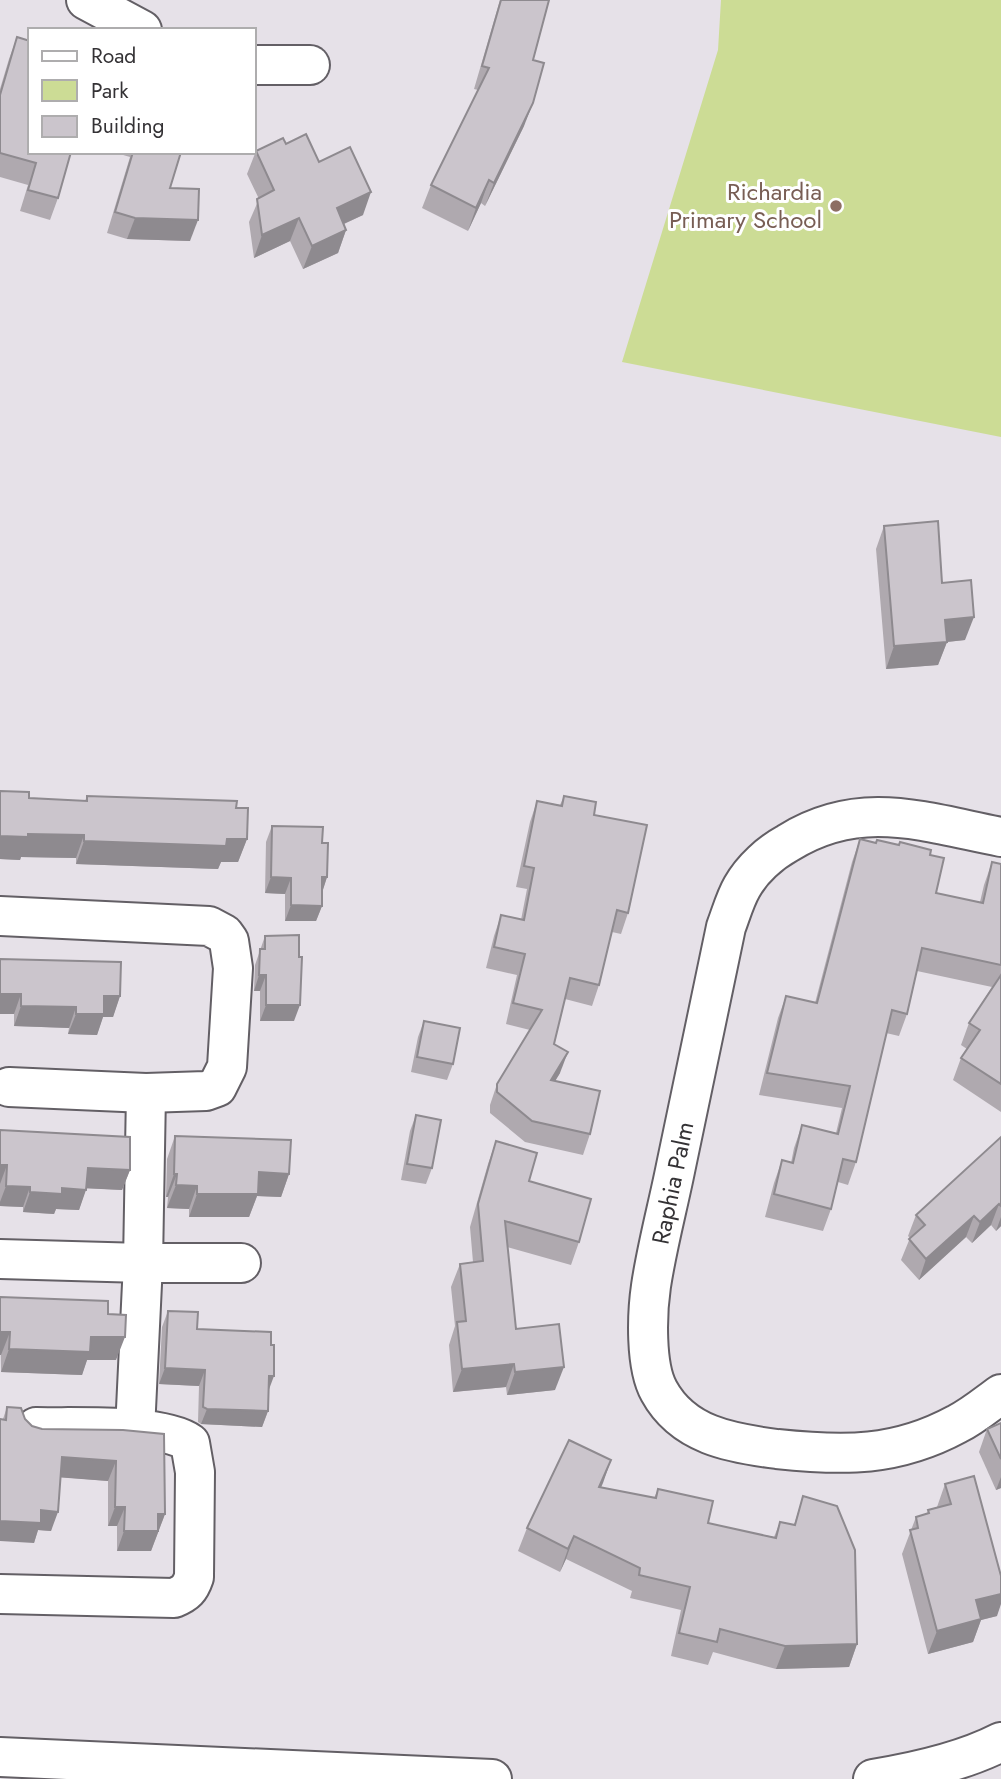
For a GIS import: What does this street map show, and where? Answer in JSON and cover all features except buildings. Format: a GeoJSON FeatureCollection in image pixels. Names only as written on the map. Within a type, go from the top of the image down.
{"type":"FeatureCollection","features":[{"type":"Feature","properties":{"kind":"street"},"geometry":{"type":"LineString","coordinates":[[86,0],[138,28]]}},
{"type":"Feature","properties":{"kind":"street"},"geometry":{"type":"LineString","coordinates":[[256,65],[310,65]]}},
{"type":"Feature","properties":{"kind":"street","name":"Raphia Palm"},"geometry":{"type":"LineString","coordinates":[[1001,837],[898,817],[863,816],[827,824],[798,836],[769,854],[742,886],[726,927],[651,1288],[649,1361],[658,1390],[672,1409],[691,1427],[715,1438],[828,1455],[877,1452],[911,1445],[959,1424],[1001,1394]]}},
{"type":"Feature","properties":{"kind":"street"},"geometry":{"type":"LineString","coordinates":[[0,916],[209,926],[223,934],[232,951],[233,968],[227,1067],[217,1087],[206,1091],[146,1093],[9,1087]]}},
{"type":"Feature","properties":{"kind":"street"},"geometry":{"type":"LineString","coordinates":[[135,1430],[143,1263],[146,1093]]}},
{"type":"Feature","properties":{"kind":"street"},"geometry":{"type":"LineString","coordinates":[[0,1259],[241,1263]]}},
{"type":"Feature","properties":{"kind":"street"},"geometry":{"type":"LineString","coordinates":[[0,1594],[174,1598],[185,1594],[194,1577],[195,1472],[190,1443],[171,1434],[135,1430],[36,1427]]}},
{"type":"Feature","properties":{"kind":"street"},"geometry":{"type":"LineString","coordinates":[[0,1757],[206,1773],[492,1779]]}},
{"type":"Feature","properties":{"kind":"street"},"geometry":{"type":"LineString","coordinates":[[873,1779],[993,1757]]}},
{"type":"Feature","properties":{"kind":"green space","name":"Richardia Primary School"},"geometry":{"type":"Polygon","coordinates":[[[721,0],[1001,0],[1001,437],[622,362],[718,50],[721,0]]]}},
{"type":"Feature","properties":{"kind":"place","name":"Richardia Primary School"},"geometry":{"type":"Point","coordinates":[836,206]}}]}
